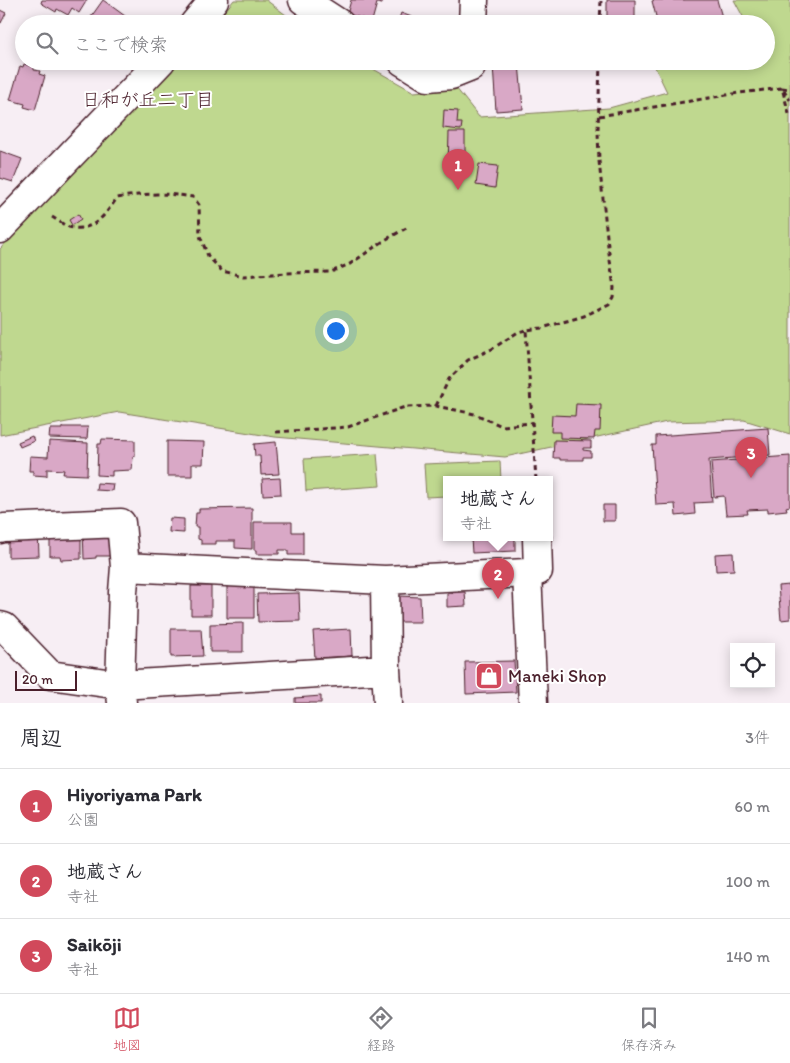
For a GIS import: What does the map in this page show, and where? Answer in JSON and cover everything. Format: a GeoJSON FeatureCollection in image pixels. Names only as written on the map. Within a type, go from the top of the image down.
{"type":"FeatureCollection","features":[{"type":"Feature","properties":{"kind":"street"},"geometry":{"type":"LineString","coordinates":[[202,15],[214,0]]}},
{"type":"Feature","properties":{"kind":"street"},"geometry":{"type":"LineString","coordinates":[[302,0],[326,15]]}},
{"type":"Feature","properties":{"kind":"street"},"geometry":{"type":"LineString","coordinates":[[0,229],[152,70]]}},
{"type":"Feature","properties":{"kind":"street"},"geometry":{"type":"LineString","coordinates":[[417,70],[428,77],[451,75],[464,70]]}},
{"type":"Feature","properties":{"kind":"street"},"geometry":{"type":"LineString","coordinates":[[0,529],[121,523],[125,567],[122,592],[121,694]]}},
{"type":"Feature","properties":{"kind":"street"},"geometry":{"type":"LineString","coordinates":[[125,567],[385,580],[527,573],[538,572],[537,541]]}},
{"type":"Feature","properties":{"kind":"street"},"geometry":{"type":"LineString","coordinates":[[527,573],[533,703]]}},
{"type":"Feature","properties":{"kind":"street"},"geometry":{"type":"LineString","coordinates":[[385,580],[388,703]]}},
{"type":"Feature","properties":{"kind":"street"},"geometry":{"type":"LineString","coordinates":[[0,626],[4,627],[50,675],[121,694],[386,669]]}},
{"type":"Feature","properties":{"kind":"path"},"geometry":{"type":"LineString","coordinates":[[600,15],[601,0]]}},
{"type":"Feature","properties":{"kind":"path"},"geometry":{"type":"LineString","coordinates":[[436,406],[449,379],[468,360],[518,332],[542,328],[584,316],[609,304],[614,297],[600,161],[600,70]]}},
{"type":"Feature","properties":{"kind":"path"},"geometry":{"type":"LineString","coordinates":[[599,116],[739,93],[782,88],[790,89]]}},
{"type":"Feature","properties":{"kind":"path"},"geometry":{"type":"LineString","coordinates":[[782,88],[790,100]]}},
{"type":"Feature","properties":{"kind":"path"},"geometry":{"type":"LineString","coordinates":[[782,88],[789,114]]}},
{"type":"Feature","properties":{"kind":"path"},"geometry":{"type":"LineString","coordinates":[[52,217],[69,227],[87,228],[103,217],[116,198],[176,194],[193,197],[199,205],[200,236],[208,256],[222,271],[243,276],[331,272],[350,264],[408,227]]}},
{"type":"Feature","properties":{"kind":"path"},"geometry":{"type":"LineString","coordinates":[[526,330],[536,476]]}},
{"type":"Feature","properties":{"kind":"path"},"geometry":{"type":"LineString","coordinates":[[276,432],[348,427],[405,407],[436,406],[475,414],[502,426],[532,423]]}},
{"type":"Feature","properties":{"kind":"green space"},"geometry":{"type":"Polygon","coordinates":[[[234,0],[266,0],[286,15],[222,15],[234,0]]]}},
{"type":"Feature","properties":{"kind":"green space"},"geometry":{"type":"Polygon","coordinates":[[[734,0],[790,0],[790,434],[744,420],[667,422],[505,457],[275,437],[119,412],[0,435],[0,249],[132,103],[166,70],[375,70],[414,92],[456,88],[479,117],[609,108],[667,92],[656,70],[775,70],[775,15],[742,15],[734,0]]]}},
{"type":"Feature","properties":{"kind":"green space"},"geometry":{"type":"Polygon","coordinates":[[[377,454],[380,486],[306,491],[304,459],[377,454]]]}},
{"type":"Feature","properties":{"kind":"green space"},"geometry":{"type":"Polygon","coordinates":[[[500,461],[501,476],[443,476],[443,496],[426,497],[424,464],[500,461]]]}},
{"type":"Feature","properties":{"kind":"building"},"geometry":{"type":"Polygon","coordinates":[[[42,0],[87,0],[79,13],[72,8],[68,15],[57,9],[56,12],[41,3],[42,0]]]}},
{"type":"Feature","properties":{"kind":"building"},"geometry":{"type":"Polygon","coordinates":[[[103,0],[124,15],[92,15],[103,0]]]}},
{"type":"Feature","properties":{"kind":"building"},"geometry":{"type":"Polygon","coordinates":[[[351,0],[383,0],[382,4],[377,3],[374,15],[351,15],[348,11],[351,0]]]}},
{"type":"Feature","properties":{"kind":"building"},"geometry":{"type":"Polygon","coordinates":[[[607,0],[635,0],[635,15],[607,15],[607,0]]]}},
{"type":"Feature","properties":{"kind":"building"},"geometry":{"type":"Polygon","coordinates":[[[717,0],[721,15],[656,15],[652,1],[717,0]]]}},
{"type":"Feature","properties":{"kind":"building"},"geometry":{"type":"Polygon","coordinates":[[[0,10],[6,13],[1,23],[0,23],[0,10]]]}},
{"type":"Feature","properties":{"kind":"building"},"geometry":{"type":"Polygon","coordinates":[[[19,70],[40,71],[39,74],[45,76],[35,110],[24,107],[25,104],[10,100],[19,70]]]}},
{"type":"Feature","properties":{"kind":"building"},"geometry":{"type":"Polygon","coordinates":[[[493,70],[520,70],[523,109],[496,111],[493,70]]]}},
{"type":"Feature","properties":{"kind":"building"},"geometry":{"type":"Polygon","coordinates":[[[444,110],[458,111],[457,123],[462,123],[461,130],[443,128],[444,110]]]}},
{"type":"Feature","properties":{"kind":"building"},"geometry":{"type":"Polygon","coordinates":[[[449,132],[465,132],[465,162],[459,162],[459,169],[448,168],[449,132]]]}},
{"type":"Feature","properties":{"kind":"building"},"geometry":{"type":"Polygon","coordinates":[[[0,151],[22,159],[13,182],[0,178],[0,151]]]}},
{"type":"Feature","properties":{"kind":"building"},"geometry":{"type":"Polygon","coordinates":[[[479,164],[498,166],[495,188],[476,185],[479,164]]]}},
{"type":"Feature","properties":{"kind":"building"},"geometry":{"type":"Polygon","coordinates":[[[78,214],[81,219],[72,225],[69,220],[78,214]]]}},
{"type":"Feature","properties":{"kind":"building"},"geometry":{"type":"Polygon","coordinates":[[[576,404],[601,405],[600,431],[595,431],[594,439],[560,438],[560,432],[551,432],[552,415],[575,416],[576,404]]]}},
{"type":"Feature","properties":{"kind":"building"},"geometry":{"type":"Polygon","coordinates":[[[62,427],[88,427],[87,439],[49,438],[50,429],[62,429],[62,427]]]}},
{"type":"Feature","properties":{"kind":"building"},"geometry":{"type":"Polygon","coordinates":[[[768,428],[770,455],[709,460],[712,502],[694,503],[695,514],[676,516],[675,504],[656,505],[652,445],[656,445],[656,436],[768,428]]]}},
{"type":"Feature","properties":{"kind":"building"},"geometry":{"type":"Polygon","coordinates":[[[32,436],[34,441],[20,447],[18,442],[32,436]]]}},
{"type":"Feature","properties":{"kind":"building"},"geometry":{"type":"Polygon","coordinates":[[[102,439],[135,440],[135,456],[133,456],[132,470],[112,471],[112,476],[97,475],[98,444],[101,444],[102,439]]]}},
{"type":"Feature","properties":{"kind":"building"},"geometry":{"type":"Polygon","coordinates":[[[554,440],[591,441],[591,448],[583,448],[583,450],[591,451],[591,457],[583,457],[583,460],[560,460],[560,458],[553,458],[554,440]]]}},
{"type":"Feature","properties":{"kind":"building"},"geometry":{"type":"Polygon","coordinates":[[[49,441],[88,443],[87,475],[63,474],[64,470],[47,469],[47,476],[33,475],[33,471],[29,471],[30,456],[48,457],[49,441]]]}},
{"type":"Feature","properties":{"kind":"building"},"geometry":{"type":"Polygon","coordinates":[[[167,441],[204,442],[203,464],[192,464],[192,476],[167,476],[167,441]]]}},
{"type":"Feature","properties":{"kind":"building"},"geometry":{"type":"Polygon","coordinates":[[[276,442],[279,474],[261,475],[260,456],[255,456],[254,444],[276,442]]]}},
{"type":"Feature","properties":{"kind":"building"},"geometry":{"type":"Polygon","coordinates":[[[790,456],[790,506],[786,507],[787,510],[768,512],[768,509],[747,510],[748,514],[726,515],[724,496],[714,497],[711,462],[790,456]]]}},
{"type":"Feature","properties":{"kind":"building"},"geometry":{"type":"Polygon","coordinates":[[[280,478],[281,494],[263,495],[262,479],[280,478]]]}},
{"type":"Feature","properties":{"kind":"building"},"geometry":{"type":"Polygon","coordinates":[[[97,483],[113,484],[112,491],[96,490],[97,483]]]}},
{"type":"Feature","properties":{"kind":"building"},"geometry":{"type":"Polygon","coordinates":[[[603,505],[615,505],[615,521],[603,521],[603,505]]]}},
{"type":"Feature","properties":{"kind":"building"},"geometry":{"type":"Polygon","coordinates":[[[252,508],[252,549],[235,548],[235,541],[216,541],[216,544],[201,544],[201,540],[198,539],[198,527],[195,527],[196,513],[199,513],[199,509],[252,508]]]}},
{"type":"Feature","properties":{"kind":"building"},"geometry":{"type":"Polygon","coordinates":[[[170,518],[184,519],[184,533],[169,532],[170,518]]]}},
{"type":"Feature","properties":{"kind":"building"},"geometry":{"type":"Polygon","coordinates":[[[254,522],[292,522],[292,532],[303,532],[303,555],[288,555],[288,550],[279,550],[279,554],[256,554],[256,550],[254,550],[254,522]]]}},
{"type":"Feature","properties":{"kind":"building"},"geometry":{"type":"Polygon","coordinates":[[[38,530],[39,556],[8,557],[8,531],[38,530]]]}},
{"type":"Feature","properties":{"kind":"building"},"geometry":{"type":"Polygon","coordinates":[[[81,530],[81,559],[61,560],[60,556],[50,556],[50,531],[81,530]]]}},
{"type":"Feature","properties":{"kind":"building"},"geometry":{"type":"Polygon","coordinates":[[[83,530],[114,530],[115,556],[96,556],[96,558],[84,559],[83,530]]]}},
{"type":"Feature","properties":{"kind":"building"},"geometry":{"type":"Polygon","coordinates":[[[471,541],[515,541],[515,551],[472,553],[471,541]]]}},
{"type":"Feature","properties":{"kind":"building"},"geometry":{"type":"Polygon","coordinates":[[[733,553],[734,570],[716,571],[715,554],[733,553]]]}},
{"type":"Feature","properties":{"kind":"building"},"geometry":{"type":"Polygon","coordinates":[[[227,585],[254,585],[254,618],[227,618],[227,585]]]}},
{"type":"Feature","properties":{"kind":"building"},"geometry":{"type":"Polygon","coordinates":[[[790,585],[790,619],[781,620],[778,586],[790,585]]]}},
{"type":"Feature","properties":{"kind":"building"},"geometry":{"type":"Polygon","coordinates":[[[191,586],[211,586],[211,615],[191,615],[191,586]]]}},
{"type":"Feature","properties":{"kind":"building"},"geometry":{"type":"Polygon","coordinates":[[[465,592],[466,606],[447,607],[447,593],[465,592]]]}},
{"type":"Feature","properties":{"kind":"building"},"geometry":{"type":"Polygon","coordinates":[[[299,593],[300,621],[258,622],[257,594],[299,593]]]}},
{"type":"Feature","properties":{"kind":"building"},"geometry":{"type":"Polygon","coordinates":[[[399,596],[420,597],[421,622],[399,622],[399,596]]]}},
{"type":"Feature","properties":{"kind":"building"},"geometry":{"type":"Polygon","coordinates":[[[243,623],[243,652],[210,652],[210,624],[243,623]]]}},
{"type":"Feature","properties":{"kind":"building"},"geometry":{"type":"Polygon","coordinates":[[[171,629],[201,629],[203,656],[171,657],[171,629]]]}},
{"type":"Feature","properties":{"kind":"building"},"geometry":{"type":"Polygon","coordinates":[[[351,629],[352,656],[315,658],[313,631],[351,629]]]}},
{"type":"Feature","properties":{"kind":"building"},"geometry":{"type":"Polygon","coordinates":[[[514,661],[516,692],[466,694],[465,662],[514,661]]]}},
{"type":"Feature","properties":{"kind":"building"},"geometry":{"type":"Polygon","coordinates":[[[321,696],[321,703],[295,703],[295,698],[321,696]]]}},
{"type":"Feature","properties":{"kind":"place","name":"Hiyoriyama Park"},"geometry":{"type":"Point","coordinates":[458,190]}},
{"type":"Feature","properties":{"kind":"place","name":"Saikōji"},"geometry":{"type":"Point","coordinates":[751,478]}},
{"type":"Feature","properties":{"kind":"place","name":"地蔵さん"},"geometry":{"type":"Point","coordinates":[498,599]}},
{"type":"Feature","properties":{"kind":"place","name":"Maneki Shop"},"geometry":{"type":"Point","coordinates":[489,676]}},
{"type":"Feature","properties":{"kind":"district","name":"日和が丘二丁目"},"geometry":{"type":"Point","coordinates":[148,99]}}]}
